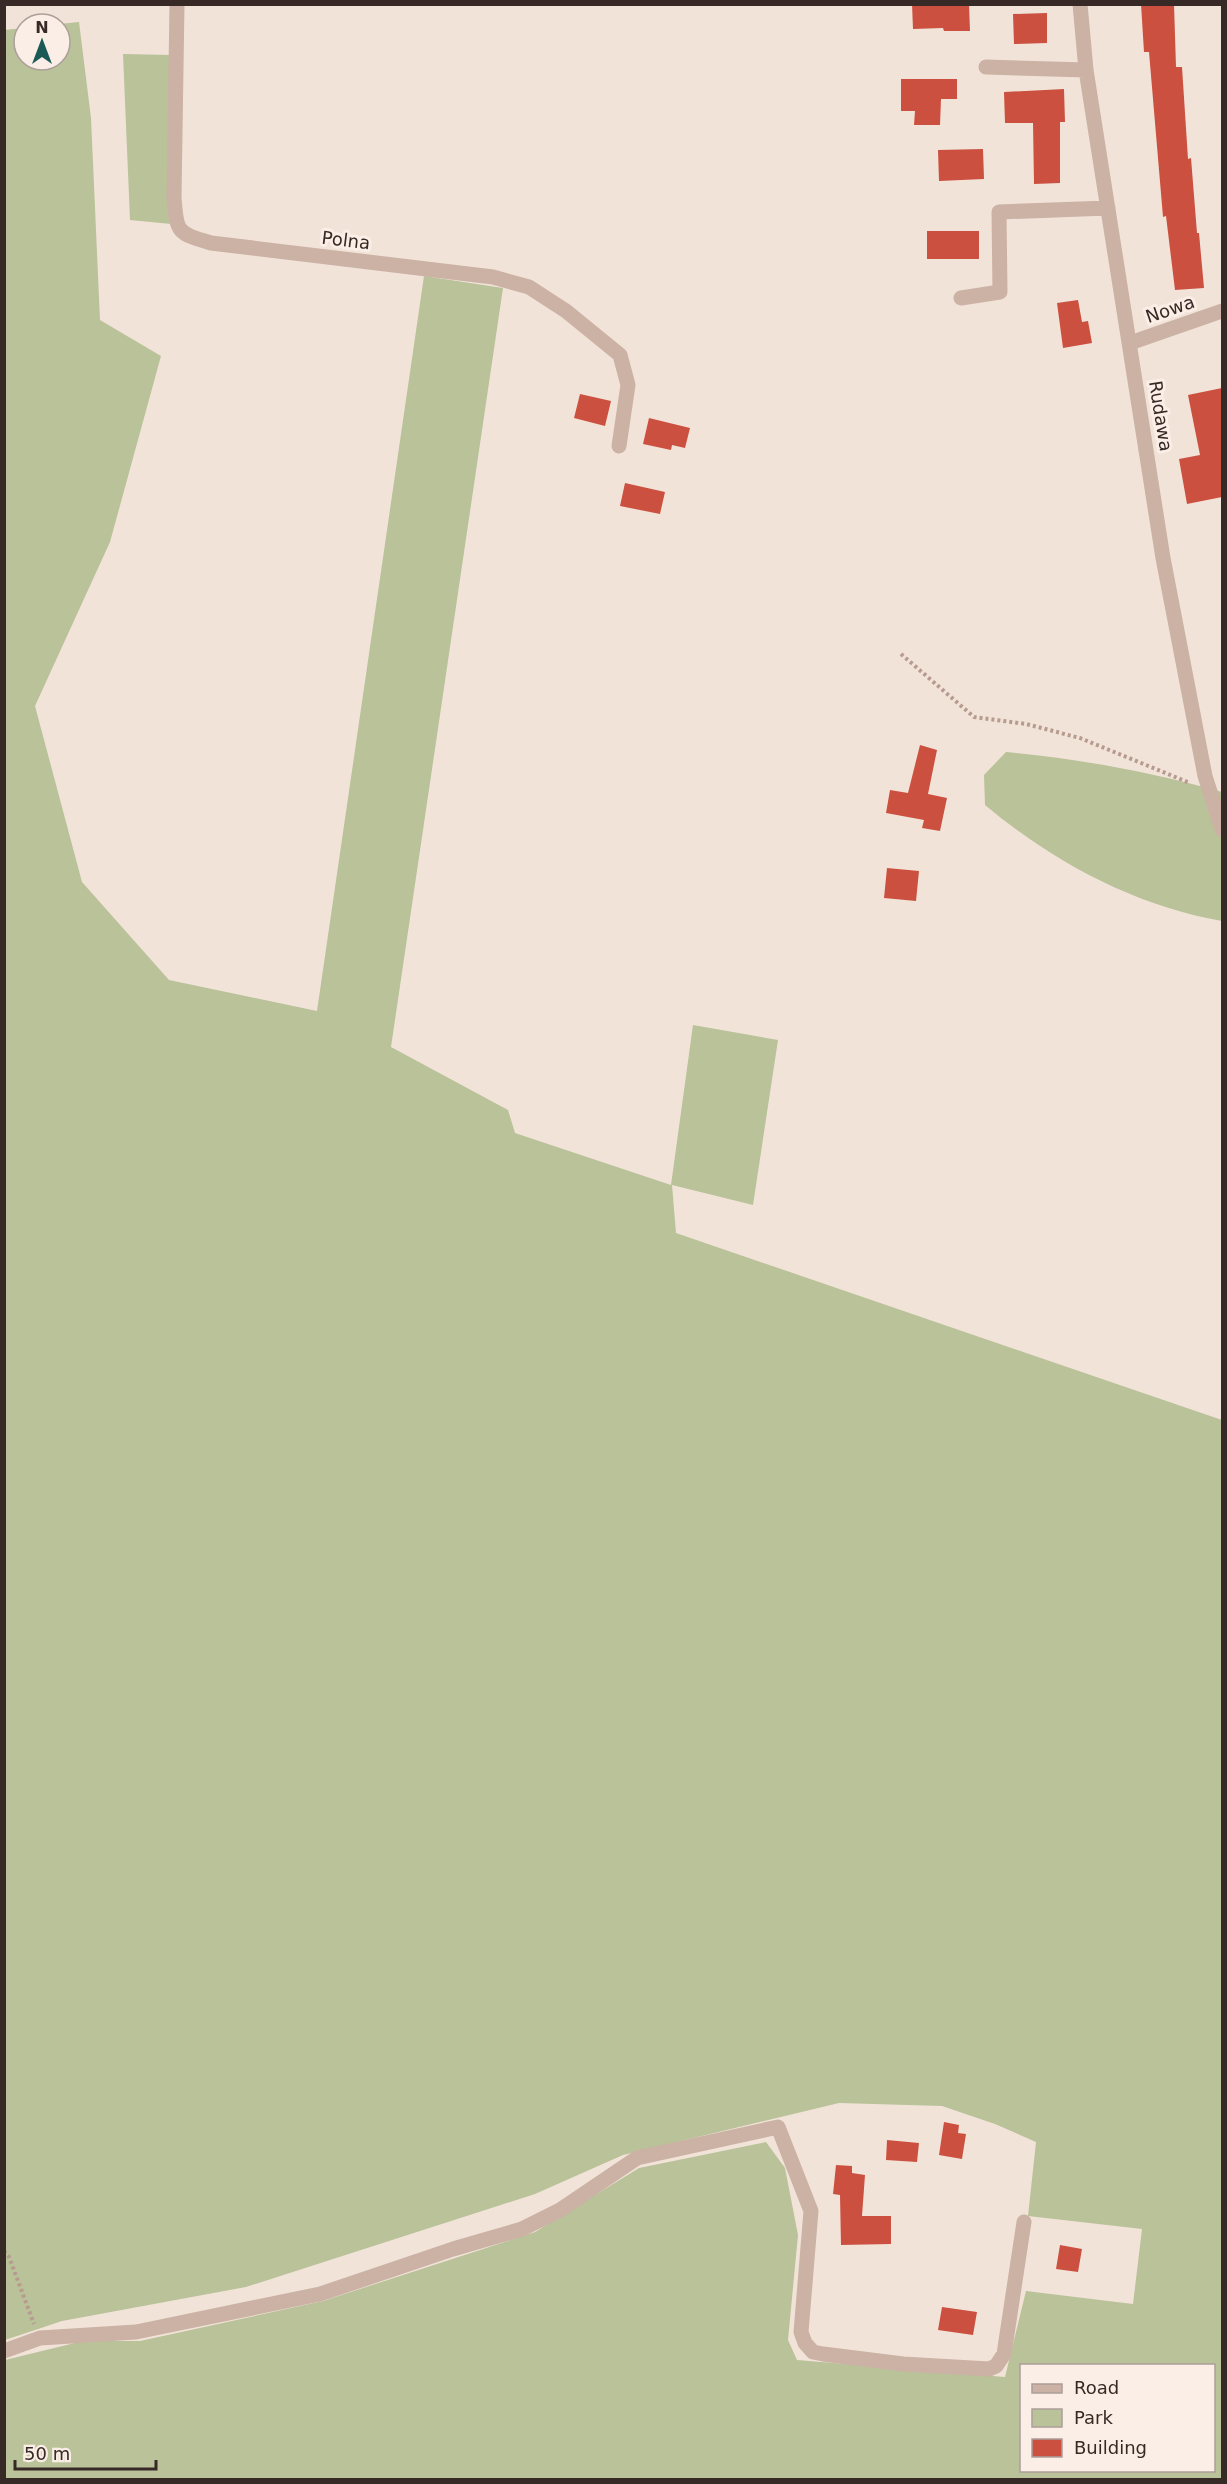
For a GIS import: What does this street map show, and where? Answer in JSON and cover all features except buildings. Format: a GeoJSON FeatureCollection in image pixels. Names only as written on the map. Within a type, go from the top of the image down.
{"type":"FeatureCollection","features":[{"type":"Feature","properties":{"kind":"street","name":"Polna"},"geometry":{"type":"LineString","coordinates":[[177,4],[174,198],[176,225],[186,235],[211,243],[493,277],[529,287],[566,311],[620,355],[628,385],[619,446]]}},
{"type":"Feature","properties":{"kind":"street","name":"Rudawa"},"geometry":{"type":"LineString","coordinates":[[1080,4],[1086,70],[1163,558],[1210,791],[1222,829]]}},
{"type":"Feature","properties":{"kind":"street"},"geometry":{"type":"LineString","coordinates":[[986,68],[1086,70]]}},
{"type":"Feature","properties":{"kind":"street"},"geometry":{"type":"LineString","coordinates":[[961,298],[1000,292],[999,212],[1108,208]]}},
{"type":"Feature","properties":{"kind":"street","name":"Nowa"},"geometry":{"type":"LineString","coordinates":[[1130,343],[1222,310]]}},
{"type":"Feature","properties":{"kind":"street"},"geometry":{"type":"LineString","coordinates":[[4,2351],[40,2338],[136,2332],[320,2294],[453,2249],[522,2229],[560,2210],[637,2158],[778,2127],[811,2211],[801,2322],[805,2343],[813,2352],[823,2354],[903,2364],[989,2369],[996,2366],[1004,2355],[1024,2222]]}},
{"type":"Feature","properties":{"kind":"path"},"geometry":{"type":"LineString","coordinates":[[901,654],[974,717],[1026,724],[1080,738],[1210,791]]}},
{"type":"Feature","properties":{"kind":"path"},"geometry":{"type":"LineString","coordinates":[[4,2251],[9,2257],[40,2338]]}},
{"type":"Feature","properties":{"kind":"green space"},"geometry":{"type":"Polygon","coordinates":[[[79,22],[91,118],[100,320],[161,356],[110,542],[35,706],[82,882],[169,980],[317,1011],[424,276],[503,288],[391,1047],[508,1110],[515,1133],[671,1185],[693,1025],[778,1040],[753,1205],[672,1185],[676,1233],[1222,1420],[1222,2479],[5,2479],[5,2360],[83,2341],[140,2341],[323,2301],[535,2232],[639,2168],[766,2142],[785,2168],[798,2235],[788,2340],[797,2360],[1005,2377],[1026,2291],[1133,2304],[1142,2229],[1028,2216],[1036,2142],[995,2124],[942,2106],[839,2103],[623,2155],[535,2194],[246,2287],[62,2321],[5,2340],[4,30],[12,29],[12,72],[72,72],[72,23],[79,22]]]}},
{"type":"Feature","properties":{"kind":"green space"},"geometry":{"type":"Polygon","coordinates":[[[123,54],[172,55],[171,224],[130,220],[123,54]]]}},
{"type":"Feature","properties":{"kind":"green space"},"geometry":{"type":"Polygon","coordinates":[[[1006,752],[1115,767],[1222,792],[1222,921],[1158,905],[1127,893],[1067,863],[1011,826],[985,805],[984,775],[1006,752]]]}}]}
